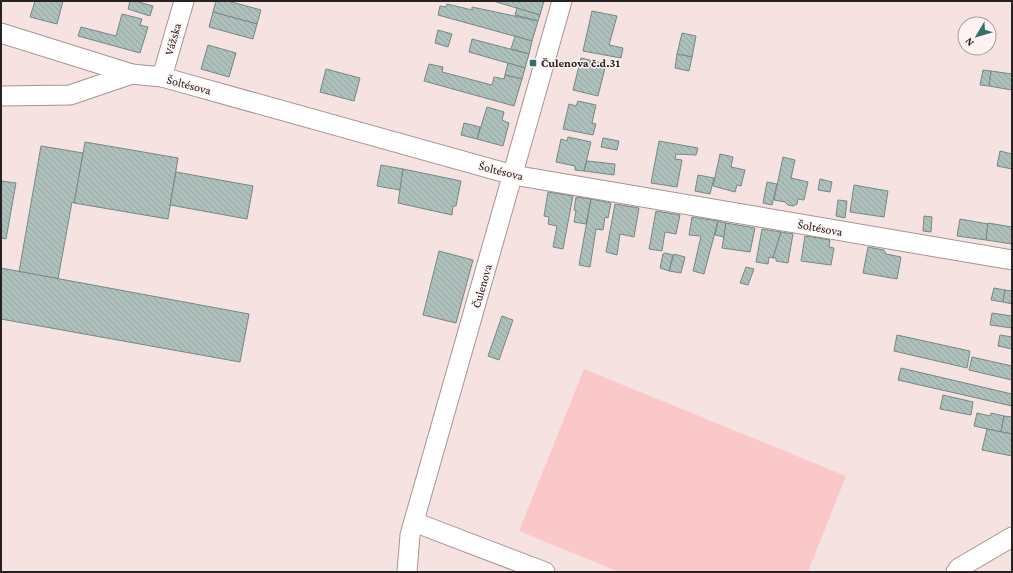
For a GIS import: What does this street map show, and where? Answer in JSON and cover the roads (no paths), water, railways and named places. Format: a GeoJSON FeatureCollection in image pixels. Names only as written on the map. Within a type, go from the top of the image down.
{"type":"FeatureCollection","features":[{"type":"Feature","properties":{"kind":"street","name":"Vážska"},"geometry":{"type":"LineString","coordinates":[[162,77],[184,1]]}},
{"type":"Feature","properties":{"kind":"street","name":"Čulenova"},"geometry":{"type":"LineString","coordinates":[[407,572],[410,536],[562,1]]}},
{"type":"Feature","properties":{"kind":"street","name":"Šoltésova"},"geometry":{"type":"LineString","coordinates":[[1,33],[132,74],[162,77],[513,175],[1012,260]]}},
{"type":"Feature","properties":{"kind":"street"},"geometry":{"type":"LineString","coordinates":[[1,96],[70,95],[132,74]]}},
{"type":"Feature","properties":{"kind":"street"},"geometry":{"type":"LineString","coordinates":[[414,522],[545,572]]}},
{"type":"Feature","properties":{"kind":"street"},"geometry":{"type":"LineString","coordinates":[[956,572],[959,568],[1012,537]]}},
{"type":"Feature","properties":{"kind":"place","name":"Čulenova č.d.31"},"geometry":{"type":"Point","coordinates":[533,63]}}]}
